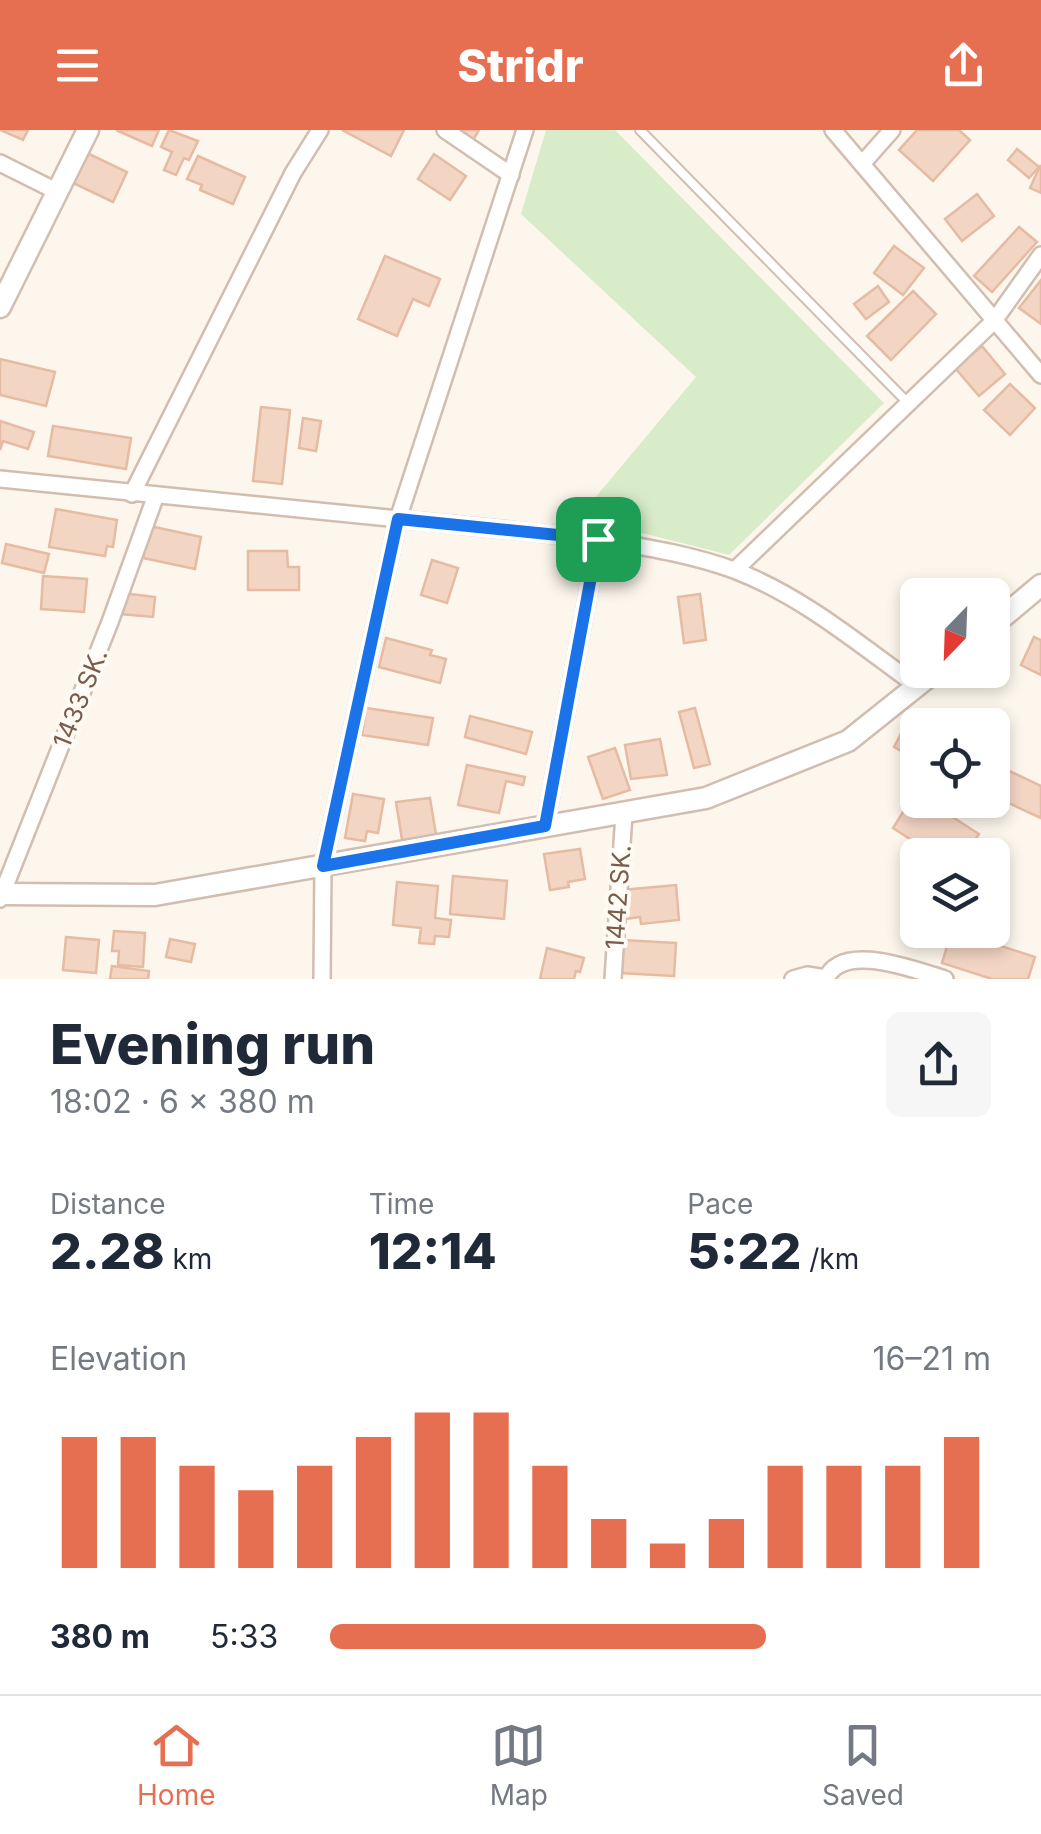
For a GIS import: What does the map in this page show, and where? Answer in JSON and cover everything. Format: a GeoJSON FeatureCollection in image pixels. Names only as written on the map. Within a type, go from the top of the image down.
{"type":"FeatureCollection","features":[{"type":"Feature","properties":{"kind":"street"},"geometry":{"type":"LineString","coordinates":[[0,307],[88,130]]}},
{"type":"Feature","properties":{"kind":"street"},"geometry":{"type":"LineString","coordinates":[[132,494],[294,173],[320,130]]}},
{"type":"Feature","properties":{"kind":"street"},"geometry":{"type":"LineString","coordinates":[[445,130],[510,175]]}},
{"type":"Feature","properties":{"kind":"street"},"geometry":{"type":"LineString","coordinates":[[322,979],[323,866],[398,519],[524,130]]}},
{"type":"Feature","properties":{"kind":"street"},"geometry":{"type":"LineString","coordinates":[[833,130],[1041,375]]}},
{"type":"Feature","properties":{"kind":"street"},"geometry":{"type":"LineString","coordinates":[[862,164],[892,130]]}},
{"type":"Feature","properties":{"kind":"street"},"geometry":{"type":"LineString","coordinates":[[0,163],[56,191]]}},
{"type":"Feature","properties":{"kind":"street"},"geometry":{"type":"LineString","coordinates":[[735,570],[994,321],[1041,255]]}},
{"type":"Feature","properties":{"kind":"street"},"geometry":{"type":"LineString","coordinates":[[0,479],[598,539],[668,551],[735,570],[789,596],[900,674]]}},
{"type":"Feature","properties":{"kind":"street","name":"1433 SK."},"geometry":{"type":"LineString","coordinates":[[0,896],[110,622],[156,495]]}},
{"type":"Feature","properties":{"kind":"street"},"geometry":{"type":"LineString","coordinates":[[545,826],[598,539]]}},
{"type":"Feature","properties":{"kind":"street"},"geometry":{"type":"LineString","coordinates":[[1010,611],[1041,585]]}},
{"type":"Feature","properties":{"kind":"street"},"geometry":{"type":"LineString","coordinates":[[0,896],[155,896],[706,798],[848,741],[914,688]]}},
{"type":"Feature","properties":{"kind":"street","name":"1442 SK."},"geometry":{"type":"LineString","coordinates":[[613,979],[624,814]]}},
{"type":"Feature","properties":{"kind":"street"},"geometry":{"type":"LineString","coordinates":[[793,979],[826,978],[836,964],[853,958],[945,979]]}},
{"type":"Feature","properties":{"kind":"lane"},"geometry":{"type":"LineString","coordinates":[[640,130],[908,403]]}},
{"type":"Feature","properties":{"kind":"green space"},"geometry":{"type":"Polygon","coordinates":[[[546,130],[615,130],[884,403],[729,555],[579,517],[696,377],[521,214],[546,130]]]}},
{"type":"Feature","properties":{"kind":"building"},"geometry":{"type":"Polygon","coordinates":[[[0,130],[28,130],[23,140],[0,130]]]}},
{"type":"Feature","properties":{"kind":"building"},"geometry":{"type":"Polygon","coordinates":[[[116,130],[159,130],[152,146],[116,130]]]}},
{"type":"Feature","properties":{"kind":"building"},"geometry":{"type":"Polygon","coordinates":[[[169,130],[198,141],[176,175],[164,170],[172,152],[161,147],[169,130]]]}},
{"type":"Feature","properties":{"kind":"building"},"geometry":{"type":"Polygon","coordinates":[[[342,130],[404,130],[391,156],[342,130]]]}},
{"type":"Feature","properties":{"kind":"building"},"geometry":{"type":"Polygon","coordinates":[[[451,130],[479,130],[472,142],[451,130]]]}},
{"type":"Feature","properties":{"kind":"building"},"geometry":{"type":"Polygon","coordinates":[[[917,130],[959,130],[970,140],[933,181],[899,150],[917,130]]]}},
{"type":"Feature","properties":{"kind":"building"},"geometry":{"type":"Polygon","coordinates":[[[1017,149],[1039,167],[1029,178],[1008,160],[1017,149]]]}},
{"type":"Feature","properties":{"kind":"building"},"geometry":{"type":"Polygon","coordinates":[[[87,153],[127,172],[113,202],[73,183],[87,153]]]}},
{"type":"Feature","properties":{"kind":"building"},"geometry":{"type":"Polygon","coordinates":[[[434,154],[466,176],[450,200],[418,179],[434,154]]]}},
{"type":"Feature","properties":{"kind":"building"},"geometry":{"type":"Polygon","coordinates":[[[198,156],[245,177],[233,204],[200,190],[202,185],[187,179],[198,156]]]}},
{"type":"Feature","properties":{"kind":"building"},"geometry":{"type":"Polygon","coordinates":[[[1041,166],[1041,193],[1030,188],[1041,166]]]}},
{"type":"Feature","properties":{"kind":"building"},"geometry":{"type":"Polygon","coordinates":[[[977,194],[994,216],[962,241],[945,219],[977,194]]]}},
{"type":"Feature","properties":{"kind":"building"},"geometry":{"type":"Polygon","coordinates":[[[1019,227],[1037,242],[992,292],[974,276],[1019,227]]]}},
{"type":"Feature","properties":{"kind":"building"},"geometry":{"type":"Polygon","coordinates":[[[894,246],[924,268],[903,295],[874,273],[894,246]]]}},
{"type":"Feature","properties":{"kind":"building"},"geometry":{"type":"Polygon","coordinates":[[[385,256],[440,279],[429,306],[413,299],[397,336],[358,319],[385,256]]]}},
{"type":"Feature","properties":{"kind":"building"},"geometry":{"type":"Polygon","coordinates":[[[1041,280],[1041,324],[1019,308],[1041,280]]]}},
{"type":"Feature","properties":{"kind":"building"},"geometry":{"type":"Polygon","coordinates":[[[878,286],[889,302],[866,319],[854,304],[878,286]]]}},
{"type":"Feature","properties":{"kind":"building"},"geometry":{"type":"Polygon","coordinates":[[[913,291],[936,314],[891,360],[867,336],[913,291]]]}},
{"type":"Feature","properties":{"kind":"building"},"geometry":{"type":"Polygon","coordinates":[[[982,346],[1005,374],[979,396],[955,368],[982,346]]]}},
{"type":"Feature","properties":{"kind":"building"},"geometry":{"type":"Polygon","coordinates":[[[0,359],[55,372],[46,406],[0,395],[0,359]]]}},
{"type":"Feature","properties":{"kind":"building"},"geometry":{"type":"Polygon","coordinates":[[[1010,384],[1035,408],[1010,435],[984,410],[1010,384]]]}},
{"type":"Feature","properties":{"kind":"building"},"geometry":{"type":"Polygon","coordinates":[[[261,407],[290,410],[282,484],[253,481],[261,407]]]}},
{"type":"Feature","properties":{"kind":"building"},"geometry":{"type":"Polygon","coordinates":[[[303,418],[321,421],[316,451],[299,448],[303,418]]]}},
{"type":"Feature","properties":{"kind":"building"},"geometry":{"type":"Polygon","coordinates":[[[0,421],[34,432],[28,449],[3,441],[0,450],[0,421]]]}},
{"type":"Feature","properties":{"kind":"building"},"geometry":{"type":"Polygon","coordinates":[[[53,426],[131,438],[126,469],[48,456],[53,426]]]}},
{"type":"Feature","properties":{"kind":"building"},"geometry":{"type":"Polygon","coordinates":[[[56,509],[117,520],[113,547],[107,546],[105,556],[49,547],[56,509]]]}},
{"type":"Feature","properties":{"kind":"building"},"geometry":{"type":"Polygon","coordinates":[[[150,526],[201,537],[195,569],[143,558],[150,526]]]}},
{"type":"Feature","properties":{"kind":"building"},"geometry":{"type":"Polygon","coordinates":[[[6,544],[49,554],[44,573],[2,563],[6,544]]]}},
{"type":"Feature","properties":{"kind":"building"},"geometry":{"type":"Polygon","coordinates":[[[248,551],[287,551],[288,567],[299,567],[299,590],[248,590],[248,551]]]}},
{"type":"Feature","properties":{"kind":"building"},"geometry":{"type":"Polygon","coordinates":[[[432,560],[458,568],[447,603],[421,595],[432,560]]]}},
{"type":"Feature","properties":{"kind":"building"},"geometry":{"type":"Polygon","coordinates":[[[43,576],[87,579],[84,612],[41,609],[43,576]]]}},
{"type":"Feature","properties":{"kind":"building"},"geometry":{"type":"Polygon","coordinates":[[[123,593],[155,597],[153,617],[120,614],[123,593]]]}},
{"type":"Feature","properties":{"kind":"building"},"geometry":{"type":"Polygon","coordinates":[[[700,594],[706,640],[684,643],[678,597],[700,594]]]}},
{"type":"Feature","properties":{"kind":"building"},"geometry":{"type":"Polygon","coordinates":[[[1034,637],[1041,640],[1041,675],[1021,665],[1034,637]]]}},
{"type":"Feature","properties":{"kind":"building"},"geometry":{"type":"Polygon","coordinates":[[[386,638],[432,650],[430,655],[446,659],[440,683],[379,667],[386,638]]]}},
{"type":"Feature","properties":{"kind":"building"},"geometry":{"type":"Polygon","coordinates":[[[366,708],[433,718],[428,745],[362,735],[366,708]]]}},
{"type":"Feature","properties":{"kind":"building"},"geometry":{"type":"Polygon","coordinates":[[[695,708],[710,764],[694,768],[679,712],[695,708]]]}},
{"type":"Feature","properties":{"kind":"building"},"geometry":{"type":"Polygon","coordinates":[[[470,716],[532,732],[526,754],[465,737],[470,716]]]}},
{"type":"Feature","properties":{"kind":"building"},"geometry":{"type":"Polygon","coordinates":[[[660,739],[667,775],[631,779],[625,745],[660,739]]]}},
{"type":"Feature","properties":{"kind":"building"},"geometry":{"type":"Polygon","coordinates":[[[615,748],[630,790],[603,799],[588,757],[615,748]]]}},
{"type":"Feature","properties":{"kind":"building"},"geometry":{"type":"Polygon","coordinates":[[[467,765],[525,777],[523,785],[506,781],[499,813],[458,805],[467,765]]]}},
{"type":"Feature","properties":{"kind":"building"},"geometry":{"type":"Polygon","coordinates":[[[1010,771],[1041,786],[1041,818],[1010,804],[1010,771]]]}},
{"type":"Feature","properties":{"kind":"building"},"geometry":{"type":"Polygon","coordinates":[[[353,794],[384,799],[378,833],[367,831],[365,841],[345,838],[353,794]]]}},
{"type":"Feature","properties":{"kind":"building"},"geometry":{"type":"Polygon","coordinates":[[[430,798],[437,841],[403,846],[396,802],[430,798]]]}},
{"type":"Feature","properties":{"kind":"building"},"geometry":{"type":"Polygon","coordinates":[[[900,817],[954,818],[979,834],[976,838],[909,838],[893,828],[900,817]]]}},
{"type":"Feature","properties":{"kind":"building"},"geometry":{"type":"Polygon","coordinates":[[[580,849],[585,879],[550,890],[544,854],[580,849]]]}},
{"type":"Feature","properties":{"kind":"building"},"geometry":{"type":"Polygon","coordinates":[[[453,876],[507,881],[504,919],[450,914],[453,876]]]}},
{"type":"Feature","properties":{"kind":"building"},"geometry":{"type":"Polygon","coordinates":[[[397,882],[438,886],[435,918],[451,920],[449,937],[435,936],[434,944],[419,943],[421,928],[393,925],[397,882]]]}},
{"type":"Feature","properties":{"kind":"building"},"geometry":{"type":"Polygon","coordinates":[[[676,885],[679,920],[641,924],[640,917],[625,919],[622,890],[676,885]]]}},
{"type":"Feature","properties":{"kind":"building"},"geometry":{"type":"Polygon","coordinates":[[[114,931],[145,933],[143,967],[118,965],[119,951],[112,951],[114,931]]]}},
{"type":"Feature","properties":{"kind":"building"},"geometry":{"type":"Polygon","coordinates":[[[66,937],[99,940],[96,973],[63,970],[66,937]]]}},
{"type":"Feature","properties":{"kind":"building"},"geometry":{"type":"Polygon","coordinates":[[[170,939],[195,944],[191,962],[166,957],[170,939]]]}},
{"type":"Feature","properties":{"kind":"building"},"geometry":{"type":"Polygon","coordinates":[[[622,940],[676,943],[674,976],[620,973],[622,940]]]}},
{"type":"Feature","properties":{"kind":"building"},"geometry":{"type":"Polygon","coordinates":[[[547,948],[584,958],[574,979],[540,979],[547,948]]]}},
{"type":"Feature","properties":{"kind":"building"},"geometry":{"type":"Polygon","coordinates":[[[947,948],[1007,948],[1035,957],[1028,979],[992,979],[942,963],[947,948]]]}},
{"type":"Feature","properties":{"kind":"building"},"geometry":{"type":"Polygon","coordinates":[[[112,966],[149,971],[148,979],[110,979],[112,966]]]}},
{"type":"Feature","properties":{"kind":"route"},"geometry":{"type":"LineString","coordinates":[[398,519],[598,539],[545,826],[323,866],[398,519]]}}]}
